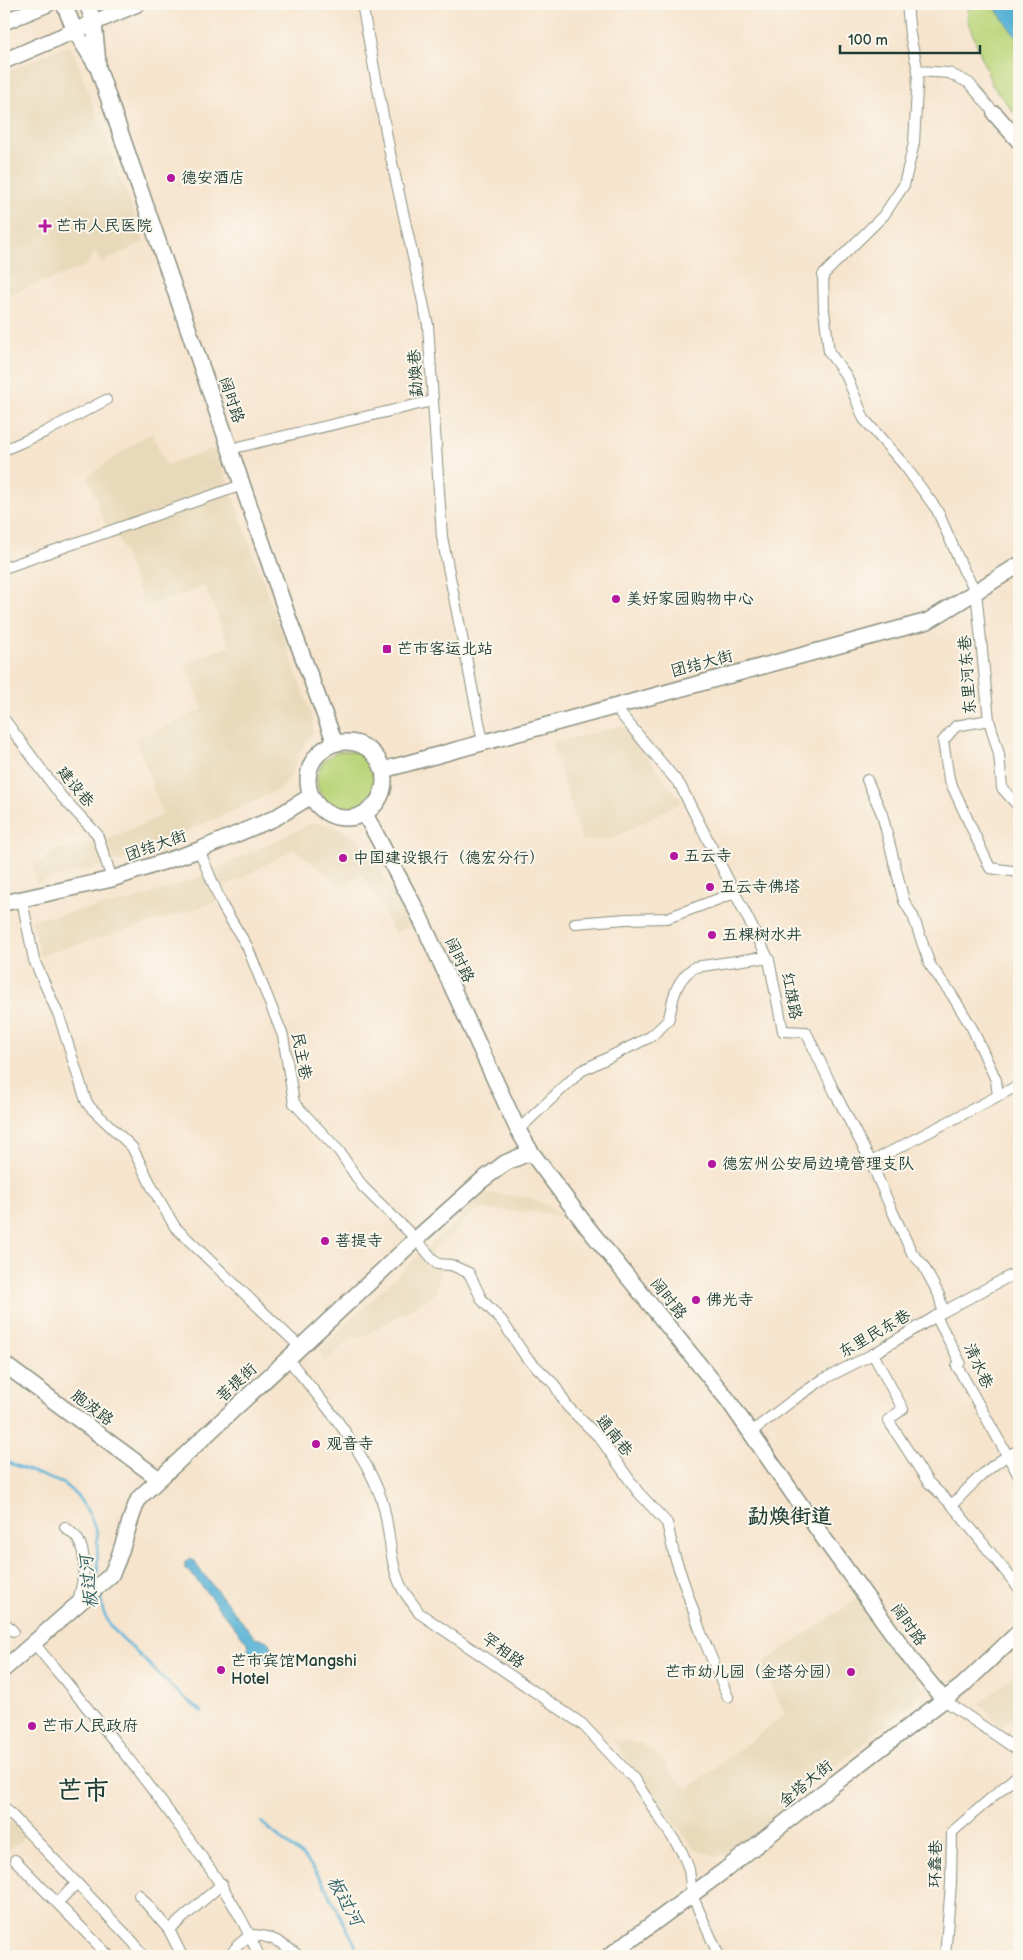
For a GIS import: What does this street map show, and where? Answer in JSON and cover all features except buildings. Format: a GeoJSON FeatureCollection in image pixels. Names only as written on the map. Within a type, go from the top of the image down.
{"type":"FeatureCollection","features":[{"type":"Feature","properties":{"kind":"main road"},"geometry":{"type":"LineString","coordinates":[[4,22],[48,4]]}},
{"type":"Feature","properties":{"kind":"main road"},"geometry":{"type":"LineString","coordinates":[[64,4],[74,30],[98,68]]}},
{"type":"Feature","properties":{"kind":"main road"},"geometry":{"type":"LineString","coordinates":[[87,4],[94,22],[98,68]]}},
{"type":"Feature","properties":{"kind":"main road"},"geometry":{"type":"LineString","coordinates":[[4,61],[137,4]]}},
{"type":"Feature","properties":{"kind":"main road","name":"阔时路"},"geometry":{"type":"LineString","coordinates":[[98,68],[288,617],[335,743]]}},
{"type":"Feature","properties":{"kind":"main road"},"geometry":{"type":"LineString","coordinates":[[995,114],[1019,141]]}},
{"type":"Feature","properties":{"kind":"main road","name":"团结大街"},"geometry":{"type":"LineString","coordinates":[[383,770],[928,621],[1019,564]]}},
{"type":"Feature","properties":{"kind":"main road"},"geometry":{"type":"LineString","coordinates":[[335,743],[359,744],[378,759],[383,770],[384,783],[381,795],[374,806],[364,814],[353,818],[340,818],[328,814],[318,806],[311,796],[307,783],[308,770],[314,758],[323,749],[335,743]]}},
{"type":"Feature","properties":{"kind":"main road","name":"团结大街"},"geometry":{"type":"LineString","coordinates":[[4,903],[112,879],[199,850],[275,818],[311,796]]}},
{"type":"Feature","properties":{"kind":"main road","name":"阔时路"},"geometry":{"type":"LineString","coordinates":[[364,814],[418,913],[518,1130],[531,1152],[588,1228],[728,1400],[914,1662],[948,1703]]}},
{"type":"Feature","properties":{"kind":"main road","name":"菩提街"},"geometry":{"type":"LineString","coordinates":[[4,1669],[112,1575],[131,1515],[139,1498],[416,1239],[481,1181],[505,1163],[531,1152]]}},
{"type":"Feature","properties":{"kind":"main road","name":"胞波路"},"geometry":{"type":"LineString","coordinates":[[4,1364],[159,1480]]}},
{"type":"Feature","properties":{"kind":"main road","name":"金塔大街"},"geometry":{"type":"LineString","coordinates":[[948,1703],[1019,1632]]}},
{"type":"Feature","properties":{"kind":"main road","name":"金塔大街"},"geometry":{"type":"LineString","coordinates":[[624,1956],[694,1899],[726,1870],[948,1703],[983,1680],[1019,1646]]}},
{"type":"Feature","properties":{"kind":"main road","name":"金塔大街"},"geometry":{"type":"LineString","coordinates":[[609,1956],[694,1899]]}},
{"type":"Feature","properties":{"kind":"street","name":"勐焕巷"},"geometry":{"type":"LineString","coordinates":[[362,4],[390,153],[428,325],[442,538],[483,742]]}},
{"type":"Feature","properties":{"kind":"street"},"geometry":{"type":"LineString","coordinates":[[907,4],[910,35],[918,71],[914,143],[904,185],[884,215],[823,275],[824,310],[830,352],[847,377],[864,419],[905,466],[937,510],[964,571],[976,591]]}},
{"type":"Feature","properties":{"kind":"street"},"geometry":{"type":"LineString","coordinates":[[918,71],[949,73],[969,83],[995,114]]}},
{"type":"Feature","properties":{"kind":"street"},"geometry":{"type":"LineString","coordinates":[[4,450],[45,432],[106,400]]}},
{"type":"Feature","properties":{"kind":"street"},"geometry":{"type":"LineString","coordinates":[[230,449],[432,401]]}},
{"type":"Feature","properties":{"kind":"street"},"geometry":{"type":"LineString","coordinates":[[4,568],[242,485]]}},
{"type":"Feature","properties":{"kind":"street","name":"东里河东巷"},"geometry":{"type":"LineString","coordinates":[[976,591],[989,720],[956,726],[943,741],[949,779],[990,868],[1019,872]]}},
{"type":"Feature","properties":{"kind":"street","name":"红旗路"},"geometry":{"type":"LineString","coordinates":[[614,706],[680,785],[769,960],[783,1031],[806,1032],[871,1162],[912,1253],[923,1265],[939,1295],[939,1314]]}},
{"type":"Feature","properties":{"kind":"street","name":"建设巷"},"geometry":{"type":"LineString","coordinates":[[4,719],[61,796],[97,834],[112,879]]}},
{"type":"Feature","properties":{"kind":"street"},"geometry":{"type":"LineString","coordinates":[[989,720],[999,754],[1002,788],[1019,807]]}},
{"type":"Feature","properties":{"kind":"street"},"geometry":{"type":"LineString","coordinates":[[867,780],[882,814],[904,901],[913,916],[930,965],[952,995],[972,1028],[996,1080],[998,1096]]}},
{"type":"Feature","properties":{"kind":"street","name":"民主巷"},"geometry":{"type":"LineString","coordinates":[[199,850],[223,908],[247,946],[283,1036],[294,1103],[339,1151],[363,1187],[416,1239]]}},
{"type":"Feature","properties":{"kind":"street"},"geometry":{"type":"LineString","coordinates":[[575,924],[626,919],[667,918],[735,893]]}},
{"type":"Feature","properties":{"kind":"street"},"geometry":{"type":"LineString","coordinates":[[22,900],[34,960],[59,1016],[90,1107],[132,1148],[152,1189],[175,1227],[300,1347]]}},
{"type":"Feature","properties":{"kind":"street"},"geometry":{"type":"LineString","coordinates":[[518,1130],[581,1071],[650,1037],[660,1029],[668,1018],[674,995],[682,978],[695,967],[757,958],[769,960]]}},
{"type":"Feature","properties":{"kind":"street"},"geometry":{"type":"LineString","coordinates":[[871,1162],[1019,1086]]}},
{"type":"Feature","properties":{"kind":"street","name":"通南巷"},"geometry":{"type":"LineString","coordinates":[[416,1239],[437,1264],[451,1265],[469,1274],[482,1300],[502,1321],[526,1357],[554,1384],[567,1406],[600,1438],[638,1492],[667,1524],[674,1554],[701,1633],[728,1697]]}},
{"type":"Feature","properties":{"kind":"street","name":"东里民东巷"},"geometry":{"type":"LineString","coordinates":[[751,1432],[792,1400],[822,1380],[873,1354],[939,1314],[1019,1271]]}},
{"type":"Feature","properties":{"kind":"street","name":"清水巷"},"geometry":{"type":"LineString","coordinates":[[939,1314],[960,1362],[957,1366],[1019,1476]]}},
{"type":"Feature","properties":{"kind":"street"},"geometry":{"type":"LineString","coordinates":[[873,1354],[903,1409],[888,1420],[928,1482],[952,1506],[1019,1588]]}},
{"type":"Feature","properties":{"kind":"street","name":"罕相路"},"geometry":{"type":"LineString","coordinates":[[288,1358],[331,1412],[368,1467],[382,1499],[396,1574],[401,1587],[419,1612],[582,1724],[634,1779],[682,1852],[689,1869],[694,1899],[719,1956]]}},
{"type":"Feature","properties":{"kind":"street"},"geometry":{"type":"LineString","coordinates":[[952,1506],[972,1484],[1008,1455],[1019,1450]]}},
{"type":"Feature","properties":{"kind":"street"},"geometry":{"type":"LineString","coordinates":[[65,1527],[77,1538],[82,1552],[85,1567],[82,1600]]}},
{"type":"Feature","properties":{"kind":"street"},"geometry":{"type":"LineString","coordinates":[[4,1622],[13,1631]]}},
{"type":"Feature","properties":{"kind":"street"},"geometry":{"type":"LineString","coordinates":[[34,1642],[148,1783],[222,1884],[250,1935],[259,1956]]}},
{"type":"Feature","properties":{"kind":"street","name":"阔时路"},"geometry":{"type":"LineString","coordinates":[[948,1703],[1019,1751]]}},
{"type":"Feature","properties":{"kind":"street","name":"环鑫巷"},"geometry":{"type":"LineString","coordinates":[[945,1956],[951,1884],[952,1832],[1019,1774]]}},
{"type":"Feature","properties":{"kind":"street"},"geometry":{"type":"LineString","coordinates":[[4,1807],[134,1943],[140,1952]]}},
{"type":"Feature","properties":{"kind":"street"},"geometry":{"type":"LineString","coordinates":[[15,1860],[109,1956]]}},
{"type":"Feature","properties":{"kind":"street"},"geometry":{"type":"LineString","coordinates":[[57,1903],[77,1883]]}},
{"type":"Feature","properties":{"kind":"street"},"geometry":{"type":"LineString","coordinates":[[169,1930],[222,1884]]}},
{"type":"Feature","properties":{"kind":"street"},"geometry":{"type":"LineString","coordinates":[[139,1895],[169,1930],[182,1956]]}},
{"type":"Feature","properties":{"kind":"street"},"geometry":{"type":"LineString","coordinates":[[230,1956],[238,1945],[250,1935],[262,1935],[275,1939],[299,1956]]}},
{"type":"Feature","properties":{"kind":"shaded area"},"geometry":{"type":"Polygon","coordinates":[[[67,46],[73,51],[144,242],[101,263],[95,251],[86,266],[4,296],[4,73],[67,46]]]}},
{"type":"Feature","properties":{"kind":"shaded area"},"geometry":{"type":"Polygon","coordinates":[[[152,433],[166,465],[215,448],[313,719],[313,732],[298,755],[291,777],[281,789],[123,860],[36,883],[33,865],[56,849],[68,849],[106,840],[163,815],[136,739],[203,709],[185,663],[230,646],[205,586],[145,608],[118,537],[111,540],[88,476],[152,433]]]}},
{"type":"Feature","properties":{"kind":"shaded area"},"geometry":{"type":"Polygon","coordinates":[[[622,726],[682,802],[611,839],[582,842],[552,743],[622,726]]]}},
{"type":"Feature","properties":{"kind":"shaded area"},"geometry":{"type":"Polygon","coordinates":[[[322,823],[334,826],[352,836],[365,847],[375,861],[410,927],[395,933],[362,874],[340,885],[294,849],[214,893],[218,902],[40,956],[31,920],[129,901],[195,879],[310,824],[322,823]]]}},
{"type":"Feature","properties":{"kind":"shaded area"},"geometry":{"type":"Polygon","coordinates":[[[492,1193],[532,1199],[549,1206],[563,1218],[549,1213],[478,1209],[429,1255],[441,1268],[436,1293],[361,1338],[352,1336],[326,1362],[320,1354],[320,1349],[483,1194],[492,1193]]]}},
{"type":"Feature","properties":{"kind":"shaded area"},"geometry":{"type":"Polygon","coordinates":[[[860,1597],[924,1690],[917,1696],[915,1701],[728,1854],[715,1856],[695,1849],[612,1739],[640,1743],[661,1758],[670,1771],[688,1789],[785,1714],[761,1664],[860,1597]]]}},
{"type":"Feature","properties":{"kind":"shaded area"},"geometry":{"type":"Polygon","coordinates":[[[1019,1671],[1019,1712],[1001,1728],[980,1703],[1019,1671]]]}},
{"type":"Feature","properties":{"kind":"shaded area"},"geometry":{"type":"Polygon","coordinates":[[[4,1814],[25,1836],[4,1854],[4,1814]]]}},
{"type":"Feature","properties":{"kind":"green space"},"geometry":{"type":"Polygon","coordinates":[[[969,4],[1019,4],[1019,119],[992,85],[967,19],[969,4]]]}},
{"type":"Feature","properties":{"kind":"green space"},"geometry":{"type":"Polygon","coordinates":[[[340,751],[352,751],[367,759],[375,774],[375,786],[367,801],[352,809],[340,809],[325,801],[317,786],[317,774],[325,759],[340,751]]]}},
{"type":"Feature","properties":{"kind":"water"},"geometry":{"type":"Polygon","coordinates":[[[992,4],[1019,4],[1019,41],[992,4]]]}},
{"type":"Feature","properties":{"kind":"water"},"geometry":{"type":"Polygon","coordinates":[[[188,1559],[195,1561],[197,1566],[256,1639],[262,1639],[268,1643],[272,1651],[268,1659],[259,1662],[251,1658],[248,1649],[249,1645],[190,1572],[185,1569],[185,1562],[188,1559]]]}},
{"type":"Feature","properties":{"kind":"waterway","name":"板过河"},"geometry":{"type":"LineString","coordinates":[[4,1461],[64,1484],[78,1497],[89,1513],[97,1533],[98,1578]]}},
{"type":"Feature","properties":{"kind":"waterway","name":"板过河"},"geometry":{"type":"LineString","coordinates":[[100,1593],[103,1611],[111,1627],[176,1691],[202,1712]]}},
{"type":"Feature","properties":{"kind":"waterway","name":"板过河"},"geometry":{"type":"LineString","coordinates":[[261,1822],[307,1860],[322,1881],[355,1944],[355,1956]]}},
{"type":"Feature","properties":{"kind":"place","name":"德安酒店"},"geometry":{"type":"Point","coordinates":[171,178]}},
{"type":"Feature","properties":{"kind":"place","name":"芒市人民医院"},"geometry":{"type":"Point","coordinates":[45,226]}},
{"type":"Feature","properties":{"kind":"place","name":"美好家园购物中心"},"geometry":{"type":"Point","coordinates":[616,599]}},
{"type":"Feature","properties":{"kind":"place","name":"芒市客运北站"},"geometry":{"type":"Point","coordinates":[387,649]}},
{"type":"Feature","properties":{"kind":"place","name":"五云寺"},"geometry":{"type":"Point","coordinates":[674,856]}},
{"type":"Feature","properties":{"kind":"place","name":"中国建设银行（德宏分行）"},"geometry":{"type":"Point","coordinates":[343,858]}},
{"type":"Feature","properties":{"kind":"place","name":"五云寺佛塔"},"geometry":{"type":"Point","coordinates":[710,887]}},
{"type":"Feature","properties":{"kind":"place","name":"五棵树水井"},"geometry":{"type":"Point","coordinates":[712,935]}},
{"type":"Feature","properties":{"kind":"place","name":"德宏州公安局边境管理支队"},"geometry":{"type":"Point","coordinates":[712,1164]}},
{"type":"Feature","properties":{"kind":"place","name":"菩提寺"},"geometry":{"type":"Point","coordinates":[325,1241]}},
{"type":"Feature","properties":{"kind":"place","name":"佛光寺"},"geometry":{"type":"Point","coordinates":[696,1300]}},
{"type":"Feature","properties":{"kind":"place","name":"观音寺"},"geometry":{"type":"Point","coordinates":[316,1444]}},
{"type":"Feature","properties":{"kind":"place","name":"芒市宾馆Mangshi Hotel"},"geometry":{"type":"Point","coordinates":[221,1670]}},
{"type":"Feature","properties":{"kind":"place","name":"芒市幼儿园（金塔分园）"},"geometry":{"type":"Point","coordinates":[851,1672]}},
{"type":"Feature","properties":{"kind":"place","name":"芒市人民政府"},"geometry":{"type":"Point","coordinates":[32,1726]}},
{"type":"Feature","properties":{"kind":"district","name":"勐焕街道"},"geometry":{"type":"Point","coordinates":[790,1516]}},
{"type":"Feature","properties":{"kind":"district","name":"芒市"},"geometry":{"type":"Point","coordinates":[83,1791]}}]}
